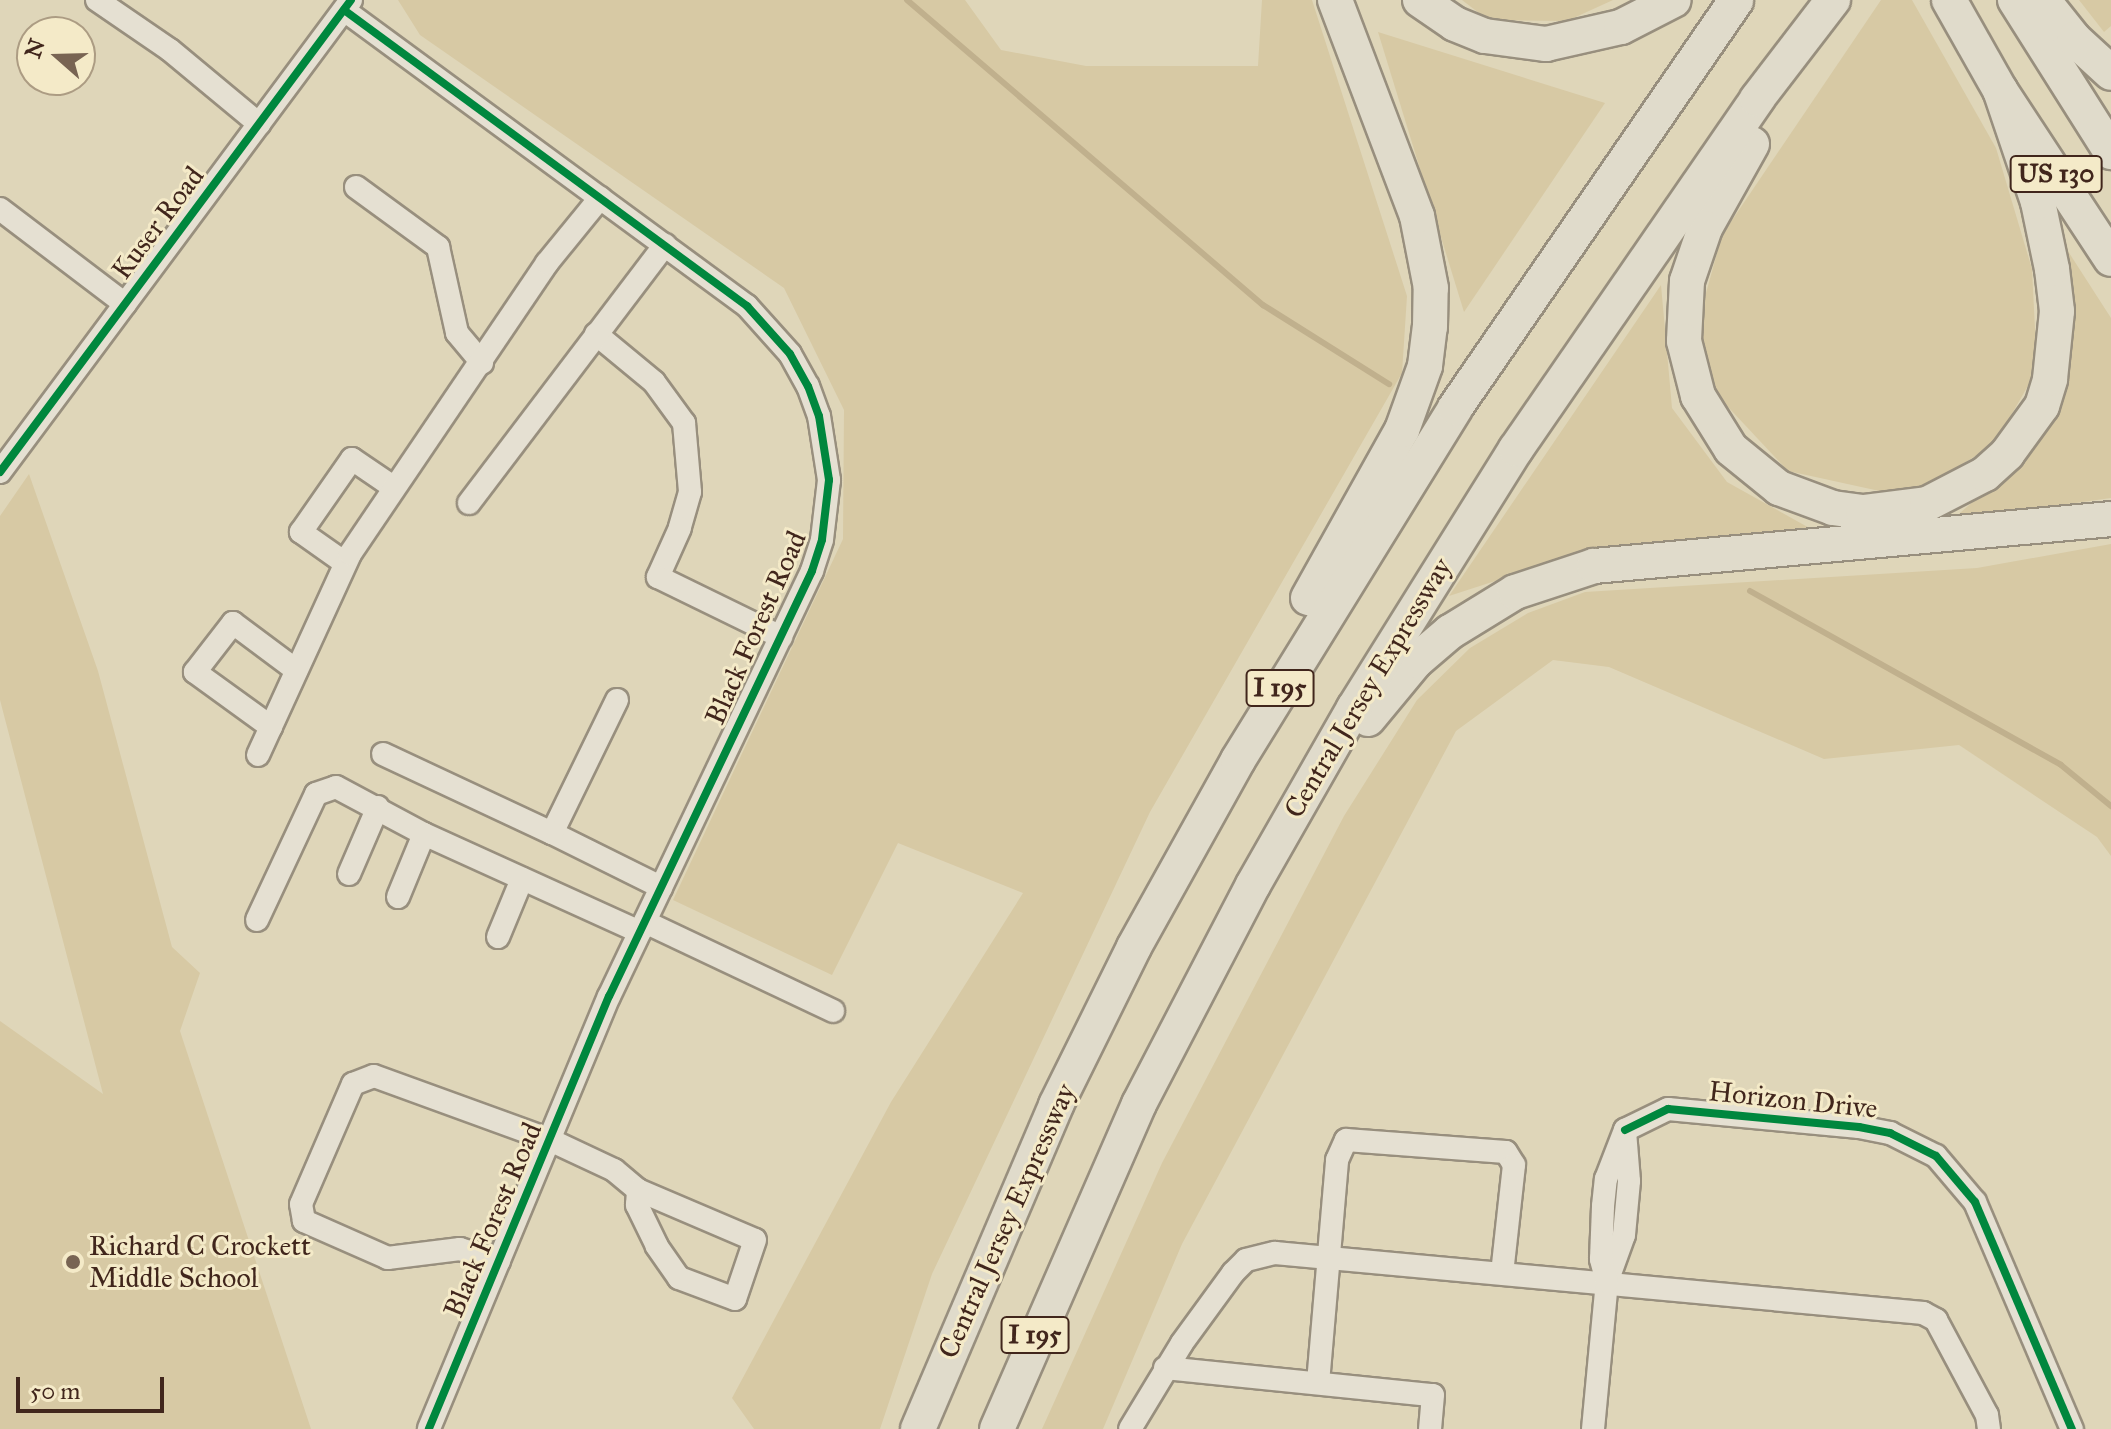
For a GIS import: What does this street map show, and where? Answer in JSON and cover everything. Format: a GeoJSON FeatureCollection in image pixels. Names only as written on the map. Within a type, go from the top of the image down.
{"type":"FeatureCollection","features":[{"type":"Feature","properties":{"kind":"highway"},"geometry":{"type":"LineString","coordinates":[[1134,947],[1288,634],[1402,430],[1425,366],[1431,288],[1426,249],[1335,0]]}},
{"type":"Feature","properties":{"kind":"highway"},"geometry":{"type":"LineString","coordinates":[[1420,0],[1455,24],[1485,36],[1546,44],[1621,27],[1674,0]]}},
{"type":"Feature","properties":{"kind":"highway","name":"Central Jersey Expressway"},"geometry":{"type":"LineString","coordinates":[[918,1429],[1011,1203],[1134,947],[1343,582],[1455,408],[1736,0]]}},
{"type":"Feature","properties":{"kind":"highway"},"geometry":{"type":"LineString","coordinates":[[1835,0],[1722,193],[1696,252],[1685,296],[1684,341],[1698,396],[1731,449],[1779,488],[1805,500],[1863,512],[1927,504],[1985,474],[2025,432],[2042,406],[2055,349],[2052,269],[2038,202],[2000,90]]}},
{"type":"Feature","properties":{"kind":"highway","name":"Central Jersey Expressway"},"geometry":{"type":"LineString","coordinates":[[997,1429],[1078,1234],[1199,986],[1302,796],[1460,534],[1757,99],[1835,0]]}},
{"type":"Feature","properties":{"kind":"highway","name":"US 130"},"geometry":{"type":"LineString","coordinates":[[1949,0],[2000,90],[2111,259]]}},
{"type":"Feature","properties":{"kind":"highway","name":"US 130"},"geometry":{"type":"LineString","coordinates":[[2015,0],[2111,152]]}},
{"type":"Feature","properties":{"kind":"highway"},"geometry":{"type":"LineString","coordinates":[[2043,0],[2111,73]]}},
{"type":"Feature","properties":{"kind":"highway"},"geometry":{"type":"LineString","coordinates":[[1199,986],[1386,694],[1450,632],[1515,592],[1594,566],[2111,519]]}},
{"type":"Feature","properties":{"kind":"street"},"geometry":{"type":"LineString","coordinates":[[97,0],[170,50],[259,124]]}},
{"type":"Feature","properties":{"kind":"street","name":"Kuser Road"},"geometry":{"type":"LineString","coordinates":[[0,472],[348,5]]}},
{"type":"Feature","properties":{"kind":"street","name":"Black Forest Road"},"geometry":{"type":"LineString","coordinates":[[348,5],[770,328],[808,386],[819,416],[829,480],[827,512],[812,571],[642,927],[429,1429]]}},
{"type":"Feature","properties":{"kind":"street"},"geometry":{"type":"LineString","coordinates":[[356,187],[438,247],[457,333],[482,363]]}},
{"type":"Feature","properties":{"kind":"street"},"geometry":{"type":"LineString","coordinates":[[258,755],[345,563],[393,487],[482,363],[547,263],[600,198]]}},
{"type":"Feature","properties":{"kind":"street"},"geometry":{"type":"LineString","coordinates":[[0,209],[125,304]]}},
{"type":"Feature","properties":{"kind":"street"},"geometry":{"type":"LineString","coordinates":[[469,503],[665,245]]}},
{"type":"Feature","properties":{"kind":"street"},"geometry":{"type":"LineString","coordinates":[[596,334],[661,388],[684,423],[690,492],[680,528],[658,577],[781,637]]}},
{"type":"Feature","properties":{"kind":"street"},"geometry":{"type":"LineString","coordinates":[[345,563],[301,532],[352,459],[393,487]]}},
{"type":"Feature","properties":{"kind":"street"},"geometry":{"type":"LineString","coordinates":[[271,727],[195,672],[233,623],[296,670]]}},
{"type":"Feature","properties":{"kind":"street"},"geometry":{"type":"LineString","coordinates":[[552,833],[617,700]]}},
{"type":"Feature","properties":{"kind":"street"},"geometry":{"type":"LineString","coordinates":[[383,754],[661,887]]}},
{"type":"Feature","properties":{"kind":"street"},"geometry":{"type":"LineString","coordinates":[[257,920],[316,794],[336,787],[424,834],[522,879],[642,927],[833,1011]]}},
{"type":"Feature","properties":{"kind":"street"},"geometry":{"type":"LineString","coordinates":[[349,874],[378,807]]}},
{"type":"Feature","properties":{"kind":"street"},"geometry":{"type":"LineString","coordinates":[[398,897],[424,834]]}},
{"type":"Feature","properties":{"kind":"street"},"geometry":{"type":"LineString","coordinates":[[498,937],[522,879]]}},
{"type":"Feature","properties":{"kind":"street"},"geometry":{"type":"LineString","coordinates":[[499,1261],[460,1249],[388,1258],[304,1221],[301,1204],[344,1098],[362,1077],[398,1083],[550,1140],[614,1170],[638,1190],[755,1240],[735,1299],[679,1278],[657,1246],[637,1205],[638,1190]]}},
{"type":"Feature","properties":{"kind":"street","name":"Horizon Drive"},"geometry":{"type":"LineString","coordinates":[[1607,1282],[1624,1235],[1629,1181],[1625,1130],[1668,1109],[1859,1127],[1890,1133],[1936,1156],[1975,1202],[2072,1429]]}},
{"type":"Feature","properties":{"kind":"street"},"geometry":{"type":"LineString","coordinates":[[1318,1383],[1340,1148],[1355,1137],[1506,1152],[1514,1165],[1502,1273]]}},
{"type":"Feature","properties":{"kind":"street"},"geometry":{"type":"LineString","coordinates":[[1130,1429],[1165,1368],[1246,1260],[1275,1253],[1607,1282],[1931,1316],[1987,1415],[1989,1429]]}},
{"type":"Feature","properties":{"kind":"street"},"geometry":{"type":"LineString","coordinates":[[1593,1429],[1607,1282]]}},
{"type":"Feature","properties":{"kind":"street"},"geometry":{"type":"LineString","coordinates":[[1165,1368],[1433,1395],[1430,1429]]}},
{"type":"Feature","properties":{"kind":"shaded area"},"geometry":{"type":"Polygon","coordinates":[[[398,0],[965,0],[1001,50],[1086,66],[1258,66],[1262,0],[1312,0],[1407,296],[1402,373],[1150,812],[932,1274],[880,1429],[754,1429],[732,1398],[891,1102],[1023,893],[898,843],[832,975],[673,900],[843,539],[844,410],[784,288],[420,35],[398,0]]]}},
{"type":"Feature","properties":{"kind":"shaded area"},"geometry":{"type":"Polygon","coordinates":[[[1462,0],[1613,0],[1567,21],[1488,20],[1462,0]]]}},
{"type":"Feature","properties":{"kind":"shaded area"},"geometry":{"type":"Polygon","coordinates":[[[1881,0],[1912,0],[1996,148],[2032,269],[2037,370],[1994,445],[1907,497],[1788,471],[1715,393],[1695,333],[1722,235],[1881,0]]]}},
{"type":"Feature","properties":{"kind":"shaded area"},"geometry":{"type":"Polygon","coordinates":[[[2079,0],[2111,0],[2111,26],[2104,32],[2079,0]]]}},
{"type":"Feature","properties":{"kind":"shaded area"},"geometry":{"type":"Polygon","coordinates":[[[1378,32],[1605,103],[1464,312],[1378,32]]]}},
{"type":"Feature","properties":{"kind":"shaded area"},"geometry":{"type":"Polygon","coordinates":[[[2064,245],[2111,318],[2111,498],[1952,520],[2025,456],[2064,245]]]}},
{"type":"Feature","properties":{"kind":"shaded area"},"geometry":{"type":"Polygon","coordinates":[[[1661,285],[1672,408],[1727,482],[1822,535],[1585,552],[1449,596],[1661,285]]]}},
{"type":"Feature","properties":{"kind":"shaded area"},"geometry":{"type":"Polygon","coordinates":[[[29,474],[98,671],[172,947],[200,973],[180,1031],[311,1429],[0,1429],[0,1021],[103,1094],[0,700],[0,516],[29,474]]]}},
{"type":"Feature","properties":{"kind":"shaded area"},"geometry":{"type":"Polygon","coordinates":[[[2111,544],[2111,856],[2097,837],[1959,745],[1824,759],[1609,667],[1553,660],[1456,731],[1182,1244],[1103,1429],[1042,1429],[1162,1163],[1344,816],[1417,700],[1470,648],[1528,613],[1585,592],[1977,568],[2111,544]]]}},
{"type":"Feature","properties":{"kind":"waterway"},"geometry":{"type":"LineString","coordinates":[[907,0],[1263,305],[1389,384]]}},
{"type":"Feature","properties":{"kind":"waterway"},"geometry":{"type":"LineString","coordinates":[[1750,591],[2061,765],[2111,806]]}},
{"type":"Feature","properties":{"kind":"cycle path"},"geometry":{"type":"LineString","coordinates":[[0,472],[351,0]]}},
{"type":"Feature","properties":{"kind":"cycle path"},"geometry":{"type":"LineString","coordinates":[[344,10],[747,306],[790,354],[808,386],[819,416],[829,480],[822,540],[812,571],[609,996],[429,1429]]}},
{"type":"Feature","properties":{"kind":"cycle path"},"geometry":{"type":"LineString","coordinates":[[1625,1130],[1668,1109],[1859,1127],[1890,1133],[1936,1156],[1975,1202],[2072,1429]]}},
{"type":"Feature","properties":{"kind":"place","name":"Richard C Crockett Middle School"},"geometry":{"type":"Point","coordinates":[73,1262]}}]}
